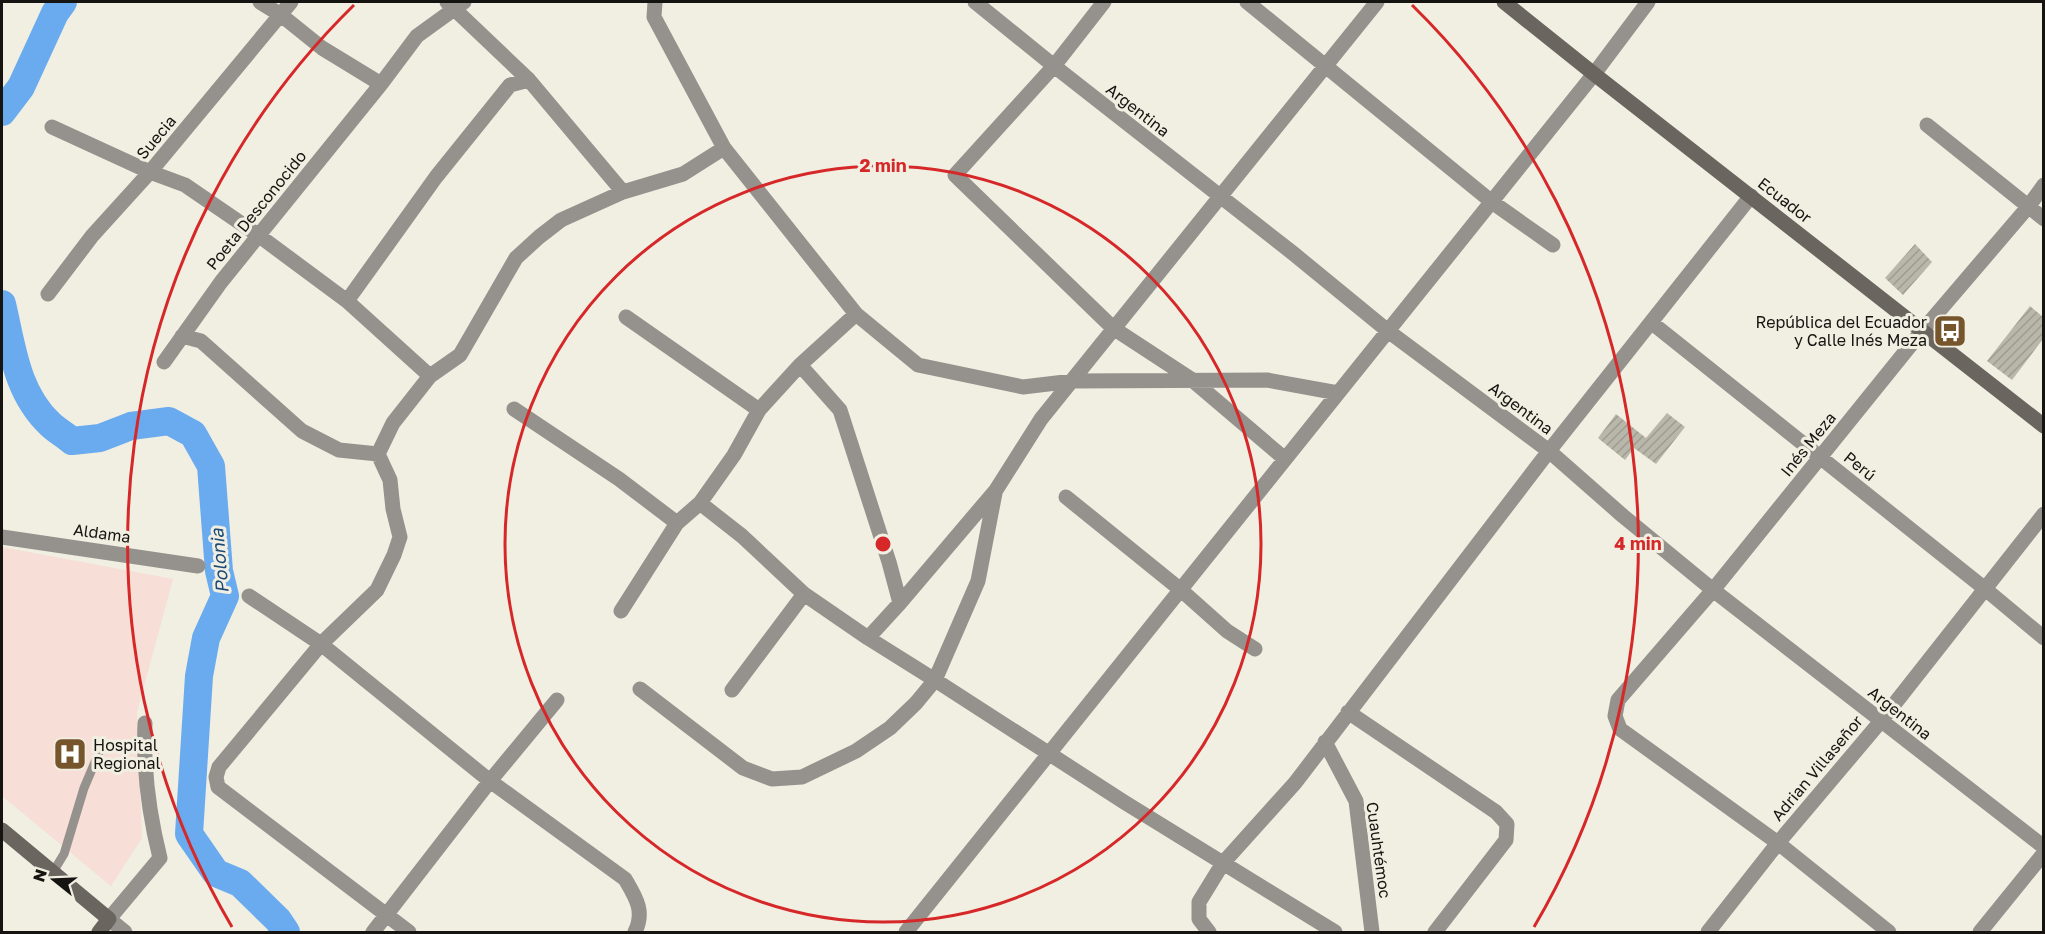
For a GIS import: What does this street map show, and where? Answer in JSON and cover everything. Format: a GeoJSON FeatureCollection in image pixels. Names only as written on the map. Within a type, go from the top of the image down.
{"type":"FeatureCollection","features":[{"type":"Feature","properties":{"kind":"street"},"geometry":{"type":"LineString","coordinates":[[260,2],[281,15],[321,48],[381,84]]}},
{"type":"Feature","properties":{"kind":"street","name":"Suecia"},"geometry":{"type":"LineString","coordinates":[[48,294],[92,236],[150,172],[291,2]]}},
{"type":"Feature","properties":{"kind":"street"},"geometry":{"type":"LineString","coordinates":[[654,2],[654,17],[724,148],[856,314],[918,365],[1023,387],[1072,381],[1267,380],[1338,393]]}},
{"type":"Feature","properties":{"kind":"street","name":"Argentina"},"geometry":{"type":"LineString","coordinates":[[975,2],[1053,66],[1294,254],[1388,332],[1549,451],[1713,590],[2043,847]]}},
{"type":"Feature","properties":{"kind":"street"},"geometry":{"type":"LineString","coordinates":[[1104,2],[1053,66],[955,175],[1113,328],[1191,379],[1286,459]]}},
{"type":"Feature","properties":{"kind":"street"},"geometry":{"type":"LineString","coordinates":[[1247,2],[1492,202],[1553,245]]}},
{"type":"Feature","properties":{"kind":"street"},"geometry":{"type":"LineString","coordinates":[[868,638],[996,490],[1041,419],[1218,196],[1377,2]]}},
{"type":"Feature","properties":{"kind":"street","name":"Ecuador"},"geometry":{"type":"LineString","coordinates":[[1504,2],[2043,426]]}},
{"type":"Feature","properties":{"kind":"street"},"geometry":{"type":"LineString","coordinates":[[906,933],[1492,202],[1648,2]]}},
{"type":"Feature","properties":{"kind":"street"},"geometry":{"type":"LineString","coordinates":[[455,4],[529,80],[623,192]]}},
{"type":"Feature","properties":{"kind":"street","name":"Poeta Desconocido"},"geometry":{"type":"LineString","coordinates":[[164,362],[221,282],[417,36],[455,4]]}},
{"type":"Feature","properties":{"kind":"street"},"geometry":{"type":"LineString","coordinates":[[347,301],[436,177],[510,85],[529,80]]}},
{"type":"Feature","properties":{"kind":"street"},"geometry":{"type":"LineString","coordinates":[[1927,125],[2043,219]]}},
{"type":"Feature","properties":{"kind":"street"},"geometry":{"type":"LineString","coordinates":[[52,127],[150,172],[185,185],[258,235],[347,301],[430,376]]}},
{"type":"Feature","properties":{"kind":"street"},"geometry":{"type":"LineString","coordinates":[[378,454],[393,423],[430,376],[460,355],[516,258],[561,220],[623,192],[683,174],[724,148]]}},
{"type":"Feature","properties":{"kind":"street","name":"Inés Meza"},"geometry":{"type":"LineString","coordinates":[[1778,843],[1620,729],[1614,716],[1618,699],[1713,590],[1922,331],[2028,207],[2043,185]]}},
{"type":"Feature","properties":{"kind":"street"},"geometry":{"type":"LineString","coordinates":[[1209,933],[1199,919],[1199,902],[1223,863],[1295,783],[1549,451],[1751,196]]}},
{"type":"Feature","properties":{"kind":"street"},"geometry":{"type":"LineString","coordinates":[[621,610],[677,523],[700,503],[734,455],[759,410],[800,365],[856,314]]}},
{"type":"Feature","properties":{"kind":"street"},"geometry":{"type":"LineString","coordinates":[[626,317],[759,410]]}},
{"type":"Feature","properties":{"kind":"street","name":"Perú"},"geometry":{"type":"LineString","coordinates":[[1652,323],[1984,588],[2043,638]]}},
{"type":"Feature","properties":{"kind":"street"},"geometry":{"type":"LineString","coordinates":[[182,336],[201,341],[302,431],[339,450],[378,454]]}},
{"type":"Feature","properties":{"kind":"street"},"geometry":{"type":"LineString","coordinates":[[800,365],[840,410],[900,603]]}},
{"type":"Feature","properties":{"kind":"street"},"geometry":{"type":"LineString","coordinates":[[514,409],[619,479],[677,523]]}},
{"type":"Feature","properties":{"kind":"street"},"geometry":{"type":"LineString","coordinates":[[378,454],[390,480],[393,509],[400,537],[377,590],[321,644],[219,767],[216,777],[218,787],[409,933]]}},
{"type":"Feature","properties":{"kind":"street"},"geometry":{"type":"LineString","coordinates":[[640,690],[743,768],[772,779],[802,777],[855,751],[890,728],[916,703],[935,680],[978,581],[996,490]]}},
{"type":"Feature","properties":{"kind":"street"},"geometry":{"type":"LineString","coordinates":[[1066,497],[1181,590],[1227,631],[1256,649]]}},
{"type":"Feature","properties":{"kind":"street"},"geometry":{"type":"LineString","coordinates":[[700,503],[742,537],[804,594],[868,638],[1335,933]]}},
{"type":"Feature","properties":{"kind":"street","name":"Adrian Villaseñor"},"geometry":{"type":"LineString","coordinates":[[1708,933],[1778,843],[1881,721],[2043,514]]}},
{"type":"Feature","properties":{"kind":"street","name":"Aldama"},"geometry":{"type":"LineString","coordinates":[[2,537],[198,566]]}},
{"type":"Feature","properties":{"kind":"street"},"geometry":{"type":"LineString","coordinates":[[732,690],[804,594]]}},
{"type":"Feature","properties":{"kind":"street"},"geometry":{"type":"LineString","coordinates":[[249,596],[321,644],[490,781],[625,879],[639,902],[639,923],[635,933]]}},
{"type":"Feature","properties":{"kind":"street"},"geometry":{"type":"LineString","coordinates":[[373,933],[490,781],[557,700]]}},
{"type":"Feature","properties":{"kind":"street"},"geometry":{"type":"LineString","coordinates":[[1348,712],[1496,812],[1507,824],[1506,840],[1435,933]]}},
{"type":"Feature","properties":{"kind":"street"},"geometry":{"type":"LineString","coordinates":[[99,933],[160,858],[144,755],[145,723]]}},
{"type":"Feature","properties":{"kind":"street","name":"Cuauhtémoc"},"geometry":{"type":"LineString","coordinates":[[1325,742],[1356,801],[1372,933]]}},
{"type":"Feature","properties":{"kind":"street"},"geometry":{"type":"LineString","coordinates":[[2,830],[125,933]]}},
{"type":"Feature","properties":{"kind":"street"},"geometry":{"type":"LineString","coordinates":[[1778,843],[1889,933]]}},
{"type":"Feature","properties":{"kind":"street"},"geometry":{"type":"LineString","coordinates":[[1980,933],[2043,853]]}},
{"type":"Feature","properties":{"kind":"lane"},"geometry":{"type":"LineString","coordinates":[[53,872],[64,854],[84,788],[101,748]]}},
{"type":"Feature","properties":{"kind":"shaded area","name":"Hospital Regional"},"geometry":{"type":"Polygon","coordinates":[[[2,547],[173,579],[137,712],[142,838],[111,886],[2,796],[2,547]]]}},
{"type":"Feature","properties":{"kind":"building"},"geometry":{"type":"Polygon","coordinates":[[[1915,244],[1932,262],[1903,295],[1885,278],[1915,244]]]}},
{"type":"Feature","properties":{"kind":"building"},"geometry":{"type":"Polygon","coordinates":[[[2030,306],[2043,317],[2043,339],[2012,380],[1987,361],[2030,306]]]}},
{"type":"Feature","properties":{"kind":"building"},"geometry":{"type":"Polygon","coordinates":[[[1667,413],[1685,427],[1656,464],[1634,448],[1625,460],[1598,438],[1616,414],[1646,438],[1667,413]]]}},
{"type":"Feature","properties":{"kind":"waterway","name":"Polonia"},"geometry":{"type":"LineString","coordinates":[[2,112],[21,87],[55,13],[63,2]]}},
{"type":"Feature","properties":{"kind":"waterway","name":"Polonia"},"geometry":{"type":"LineString","coordinates":[[2,304],[17,368],[23,383],[39,411],[55,428],[72,441],[100,438],[131,426],[169,421],[193,434],[211,466],[219,571],[225,596],[206,638],[199,676],[189,834],[216,873],[240,883],[278,920],[286,932]]}},
{"type":"Feature","properties":{"kind":"place","name":"República del Ecuador y Calle Inés Meza"},"geometry":{"type":"Point","coordinates":[1950,331]}},
{"type":"Feature","properties":{"kind":"place","name":"Hospital Regional"},"geometry":{"type":"Point","coordinates":[70,754]}}]}
